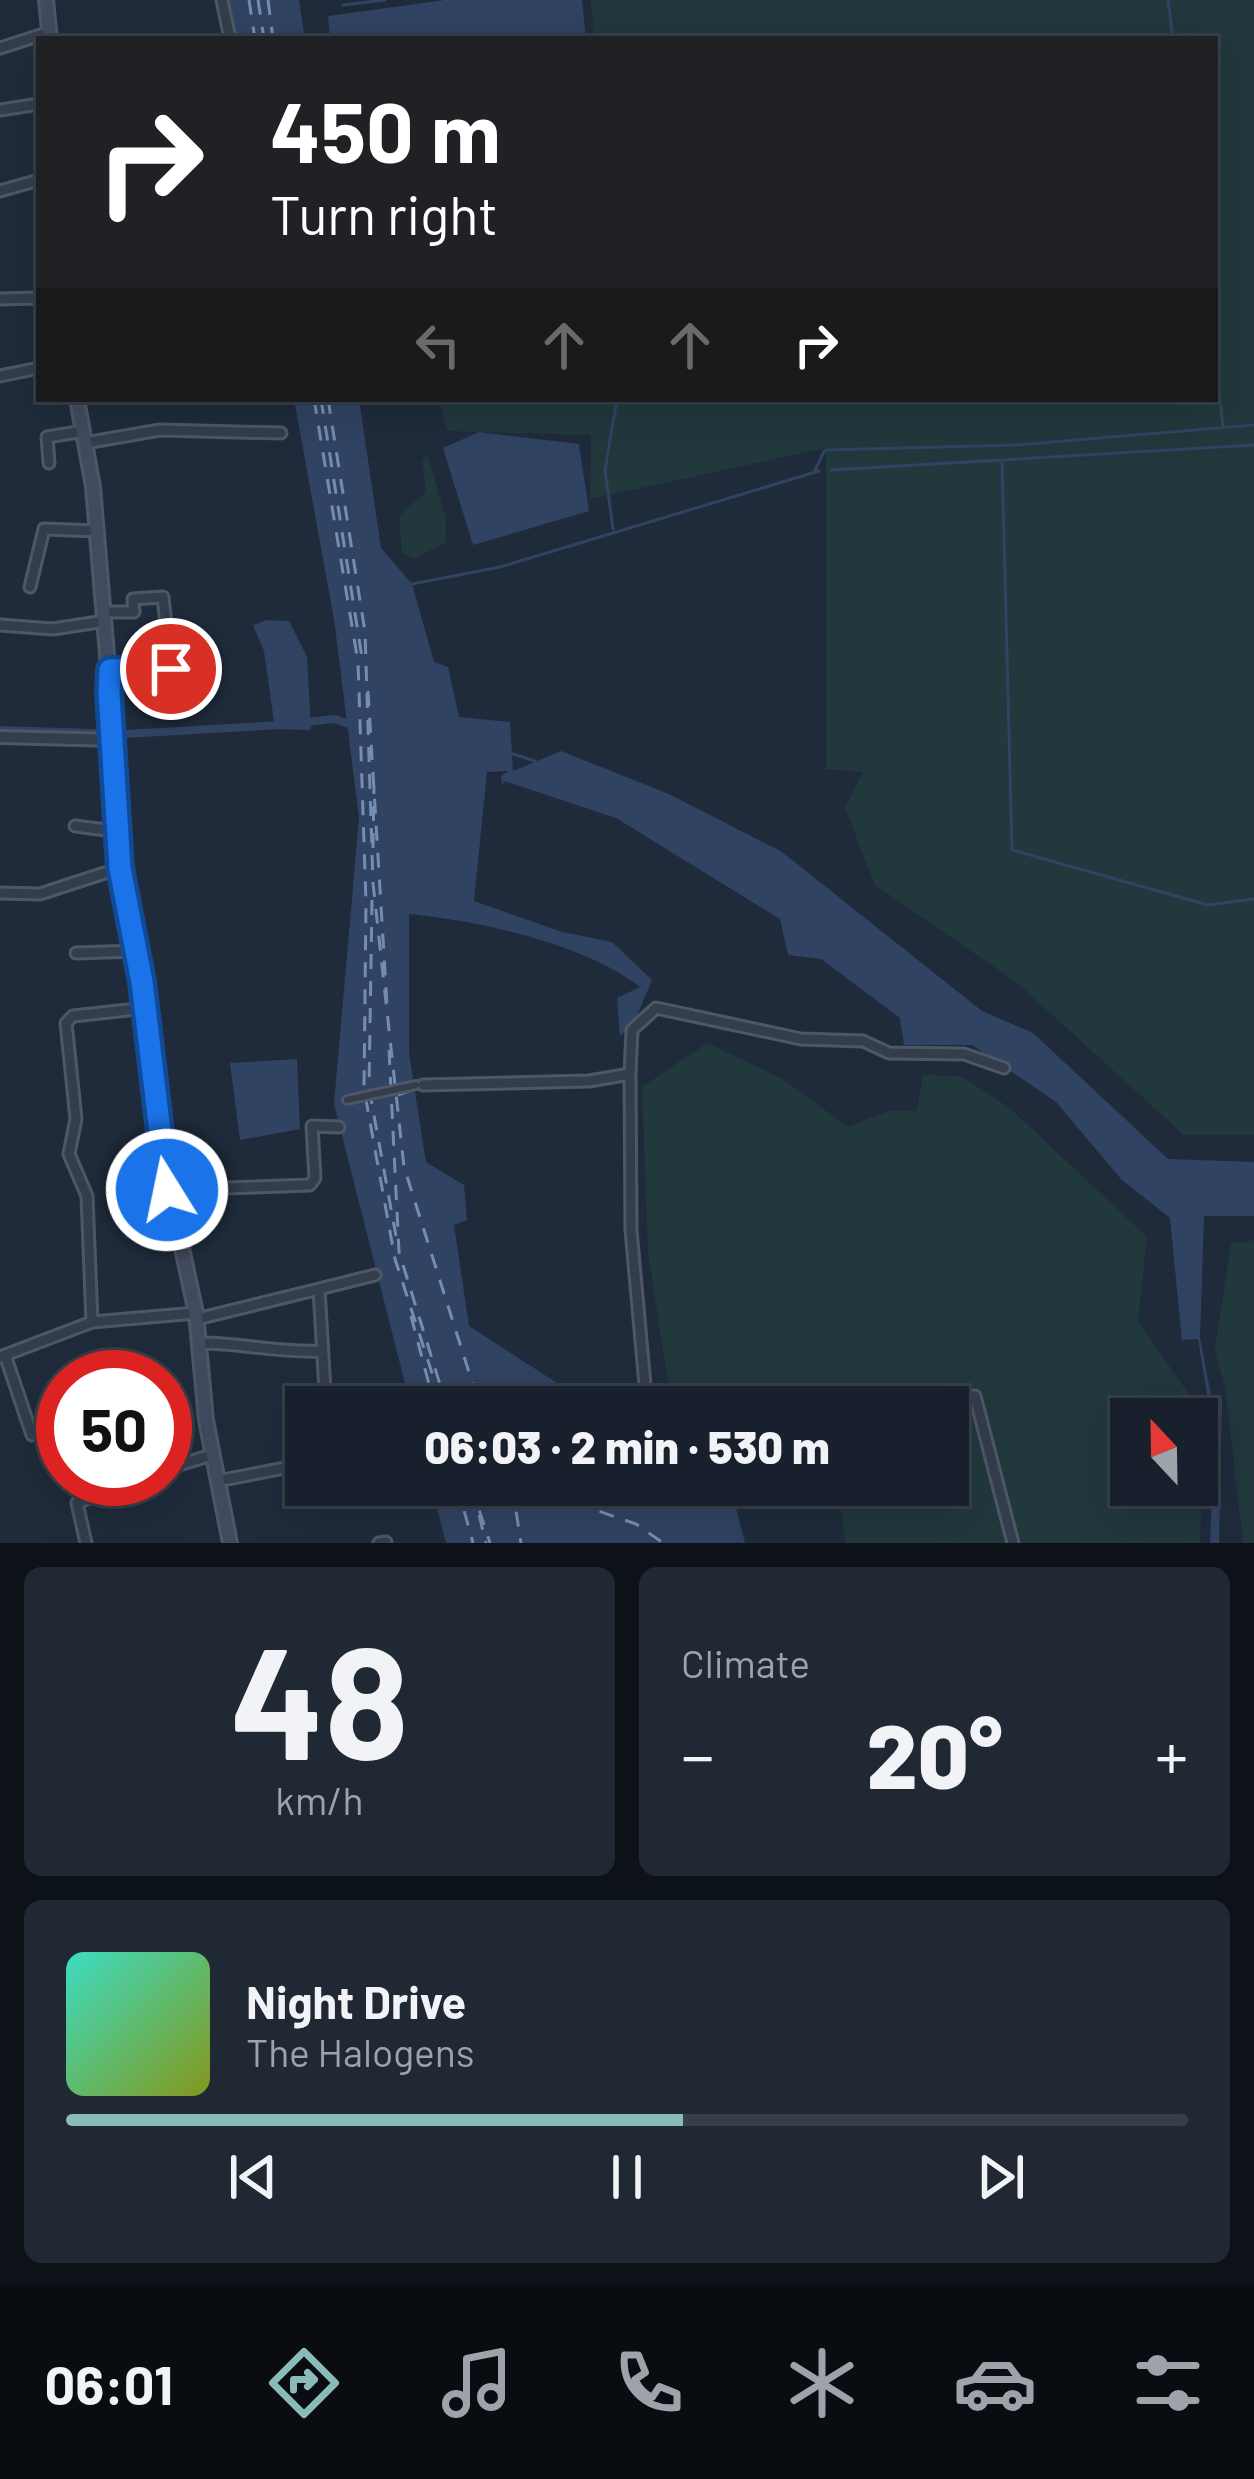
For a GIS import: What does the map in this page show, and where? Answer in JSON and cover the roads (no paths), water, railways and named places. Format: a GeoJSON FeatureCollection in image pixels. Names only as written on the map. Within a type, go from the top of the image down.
{"type":"FeatureCollection","features":[{"type":"Feature","properties":{"kind":"main road"},"geometry":{"type":"LineString","coordinates":[[46,0],[50,36]]}},
{"type":"Feature","properties":{"kind":"main road"},"geometry":{"type":"LineString","coordinates":[[78,402],[98,531],[122,832],[120,868],[146,1008],[167,1190],[197,1316],[212,1455],[230,1543]]}},
{"type":"Feature","properties":{"kind":"street"},"geometry":{"type":"LineString","coordinates":[[222,0],[229,36]]}},
{"type":"Feature","properties":{"kind":"street"},"geometry":{"type":"LineString","coordinates":[[0,48],[26,35],[50,36]]}},
{"type":"Feature","properties":{"kind":"street"},"geometry":{"type":"LineString","coordinates":[[0,110],[36,104]]}},
{"type":"Feature","properties":{"kind":"street"},"geometry":{"type":"LineString","coordinates":[[0,191],[36,181]]}},
{"type":"Feature","properties":{"kind":"street"},"geometry":{"type":"LineString","coordinates":[[0,299],[36,298]]}},
{"type":"Feature","properties":{"kind":"street"},"geometry":{"type":"LineString","coordinates":[[0,376],[36,369]]}},
{"type":"Feature","properties":{"kind":"street"},"geometry":{"type":"LineString","coordinates":[[49,463],[47,437],[160,430],[280,433]]}},
{"type":"Feature","properties":{"kind":"street"},"geometry":{"type":"LineString","coordinates":[[29,587],[44,529],[98,531]]}},
{"type":"Feature","properties":{"kind":"street"},"geometry":{"type":"LineString","coordinates":[[0,625],[53,629],[134,612],[133,598],[163,597],[171,669],[110,670]]}},
{"type":"Feature","properties":{"kind":"street"},"geometry":{"type":"LineString","coordinates":[[0,736],[113,736]]}},
{"type":"Feature","properties":{"kind":"street"},"geometry":{"type":"LineString","coordinates":[[75,826],[122,832]]}},
{"type":"Feature","properties":{"kind":"street"},"geometry":{"type":"LineString","coordinates":[[0,893],[40,894],[120,868]]}},
{"type":"Feature","properties":{"kind":"street"},"geometry":{"type":"LineString","coordinates":[[76,953],[136,951]]}},
{"type":"Feature","properties":{"kind":"street"},"geometry":{"type":"LineString","coordinates":[[92,1322],[87,1196],[69,1154],[76,1119],[65,1023],[73,1016],[146,1008]]}},
{"type":"Feature","properties":{"kind":"street"},"geometry":{"type":"LineString","coordinates":[[645,1386],[631,1230],[630,1074],[632,1030],[656,1008],[801,1039],[863,1041],[889,1052],[977,1056],[1004,1068]]}},
{"type":"Feature","properties":{"kind":"street"},"geometry":{"type":"LineString","coordinates":[[347,1100],[420,1085],[589,1081],[630,1074]]}},
{"type":"Feature","properties":{"kind":"street"},"geometry":{"type":"LineString","coordinates":[[167,1190],[310,1185],[315,1178],[311,1128],[339,1127]]}},
{"type":"Feature","properties":{"kind":"street"},"geometry":{"type":"LineString","coordinates":[[32,1436],[3,1356],[92,1322],[197,1316],[375,1275]]}},
{"type":"Feature","properties":{"kind":"street"},"geometry":{"type":"LineString","coordinates":[[319,1289],[324,1386]]}},
{"type":"Feature","properties":{"kind":"street"},"geometry":{"type":"LineString","coordinates":[[200,1343],[241,1343],[269,1353],[322,1351]]}},
{"type":"Feature","properties":{"kind":"street"},"geometry":{"type":"LineString","coordinates":[[969,1397],[975,1396],[1013,1543]]}},
{"type":"Feature","properties":{"kind":"street"},"geometry":{"type":"LineString","coordinates":[[192,1461],[212,1455]]}},
{"type":"Feature","properties":{"kind":"street"},"geometry":{"type":"LineString","coordinates":[[218,1480],[285,1468]]}},
{"type":"Feature","properties":{"kind":"street"},"geometry":{"type":"LineString","coordinates":[[78,1506],[86,1543]]}},
{"type":"Feature","properties":{"kind":"water"},"geometry":{"type":"Polygon","coordinates":[[[228,0],[299,0],[305,36],[234,36],[228,0]]]}},
{"type":"Feature","properties":{"kind":"water"},"geometry":{"type":"Polygon","coordinates":[[[445,0],[582,0],[586,36],[330,36],[328,16],[445,0]]]}},
{"type":"Feature","properties":{"kind":"water"},"geometry":{"type":"Polygon","coordinates":[[[295,402],[359,402],[381,548],[412,584],[434,662],[448,667],[459,717],[510,722],[513,771],[561,751],[669,794],[782,852],[982,1011],[1033,1033],[1168,1159],[1254,1162],[1254,1216],[1204,1216],[1200,1338],[1211,1395],[1222,1399],[1219,1543],[1210,1543],[1212,1506],[1218,1506],[1218,1398],[1207,1395],[1198,1339],[1182,1340],[1170,1218],[1121,1179],[1056,1102],[972,1045],[904,1045],[900,1018],[821,959],[788,955],[780,919],[616,818],[504,781],[502,786],[501,776],[509,771],[487,772],[474,901],[562,932],[612,942],[652,980],[634,1023],[620,1036],[617,998],[640,987],[617,972],[530,937],[409,914],[409,1054],[426,1162],[464,1185],[467,1220],[454,1225],[469,1326],[562,1386],[406,1386],[334,1104],[359,818],[334,619],[295,402]]]}},
{"type":"Feature","properties":{"kind":"water"},"geometry":{"type":"Polygon","coordinates":[[[479,432],[579,444],[589,511],[473,545],[443,448],[479,432]]]}},
{"type":"Feature","properties":{"kind":"water"},"geometry":{"type":"Polygon","coordinates":[[[289,621],[307,657],[311,730],[275,729],[264,651],[253,625],[289,621]]]}},
{"type":"Feature","properties":{"kind":"water"},"geometry":{"type":"Polygon","coordinates":[[[297,1059],[300,1129],[240,1140],[230,1063],[297,1059]]]}},
{"type":"Feature","properties":{"kind":"water"},"geometry":{"type":"Polygon","coordinates":[[[436,1506],[735,1506],[745,1543],[446,1543],[436,1506]]]}},
{"type":"Feature","properties":{"kind":"waterway"},"geometry":{"type":"LineString","coordinates":[[343,5],[385,0]]}},
{"type":"Feature","properties":{"kind":"waterway"},"geometry":{"type":"LineString","coordinates":[[1168,0],[1173,36]]}},
{"type":"Feature","properties":{"kind":"waterway"},"geometry":{"type":"LineString","coordinates":[[1218,384],[1223,426]]}},
{"type":"Feature","properties":{"kind":"waterway"},"geometry":{"type":"LineString","coordinates":[[613,529],[605,470],[616,402]]}},
{"type":"Feature","properties":{"kind":"waterway"},"geometry":{"type":"LineString","coordinates":[[814,472],[825,450],[1017,445],[1254,425]]}},
{"type":"Feature","properties":{"kind":"waterway"},"geometry":{"type":"LineString","coordinates":[[831,470],[1254,445]]}},
{"type":"Feature","properties":{"kind":"waterway"},"geometry":{"type":"LineString","coordinates":[[1002,461],[1012,850],[1208,905],[1254,899]]}},
{"type":"Feature","properties":{"kind":"waterway"},"geometry":{"type":"LineString","coordinates":[[412,584],[500,567],[819,471]]}},
{"type":"Feature","properties":{"kind":"waterway"},"geometry":{"type":"LineString","coordinates":[[307,722],[335,719],[351,725]]}},
{"type":"Feature","properties":{"kind":"waterway"},"geometry":{"type":"LineString","coordinates":[[0,730],[125,734],[280,725]]}},
{"type":"Feature","properties":{"kind":"waterway"},"geometry":{"type":"LineString","coordinates":[[510,753],[535,761]]}},
{"type":"Feature","properties":{"kind":"waterway"},"geometry":{"type":"LineString","coordinates":[[256,1468],[285,1462]]}}]}
